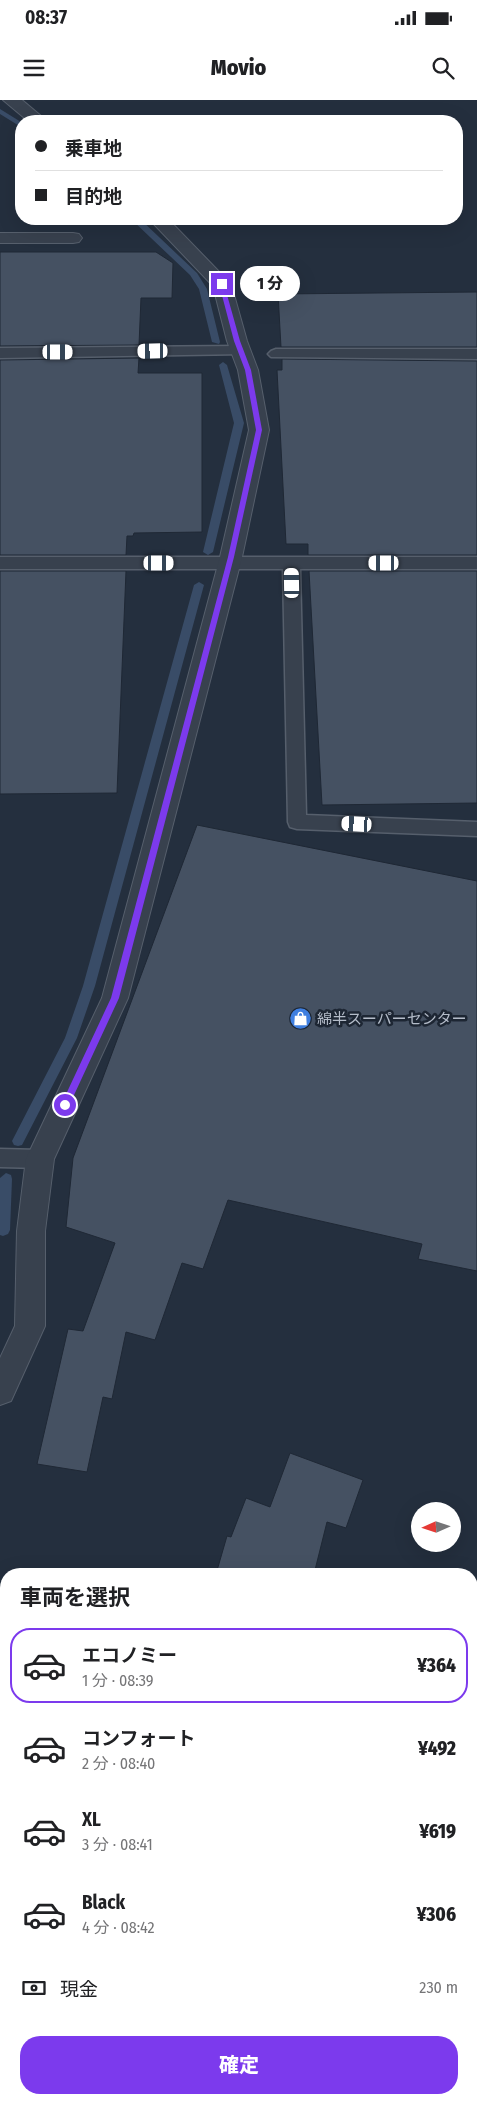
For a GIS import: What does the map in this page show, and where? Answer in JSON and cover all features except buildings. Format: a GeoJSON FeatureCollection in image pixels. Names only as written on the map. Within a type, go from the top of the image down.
{"type":"FeatureCollection","features":[{"type":"Feature","properties":{"kind":"street"},"geometry":{"type":"LineString","coordinates":[[11,100],[30,115]]}},
{"type":"Feature","properties":{"kind":"street"},"geometry":{"type":"LineString","coordinates":[[0,1391],[30,1326],[31,1231],[40,1159],[115,998],[229,563],[259,430],[248,370],[240,351],[222,284],[164,225]]}},
{"type":"Feature","properties":{"kind":"street"},"geometry":{"type":"LineString","coordinates":[[0,238],[73,238]]}},
{"type":"Feature","properties":{"kind":"lane"},"geometry":{"type":"LineString","coordinates":[[0,353],[240,351]]}},
{"type":"Feature","properties":{"kind":"lane"},"geometry":{"type":"LineString","coordinates":[[276,354],[477,354]]}},
{"type":"Feature","properties":{"kind":"lane"},"geometry":{"type":"LineString","coordinates":[[0,563],[477,563]]}},
{"type":"Feature","properties":{"kind":"lane"},"geometry":{"type":"LineString","coordinates":[[292,563],[297,822],[477,829]]}},
{"type":"Feature","properties":{"kind":"lane"},"geometry":{"type":"LineString","coordinates":[[0,1158],[40,1159]]}},
{"type":"Feature","properties":{"kind":"waterway"},"geometry":{"type":"LineString","coordinates":[[0,111],[15,121]]}},
{"type":"Feature","properties":{"kind":"waterway"},"geometry":{"type":"LineString","coordinates":[[141,225],[193,273],[203,289],[216,342]]}},
{"type":"Feature","properties":{"kind":"waterway"},"geometry":{"type":"LineString","coordinates":[[208,552],[239,423],[223,365]]}},
{"type":"Feature","properties":{"kind":"waterway"},"geometry":{"type":"LineString","coordinates":[[18,1141],[71,1038],[89,986],[199,585]]}},
{"type":"Feature","properties":{"kind":"waterway"},"geometry":{"type":"LineString","coordinates":[[3,1230],[6,1179]]}},
{"type":"Feature","properties":{"kind":"place","name":"綿半スーパーセンター"},"geometry":{"type":"Point","coordinates":[301,1019]}},
{"type":"Feature","properties":{"kind":"route"},"geometry":{"type":"LineString","coordinates":[[65,1105],[115,998],[231,557],[259,430],[248,370],[237,341],[222,284]]}}]}
